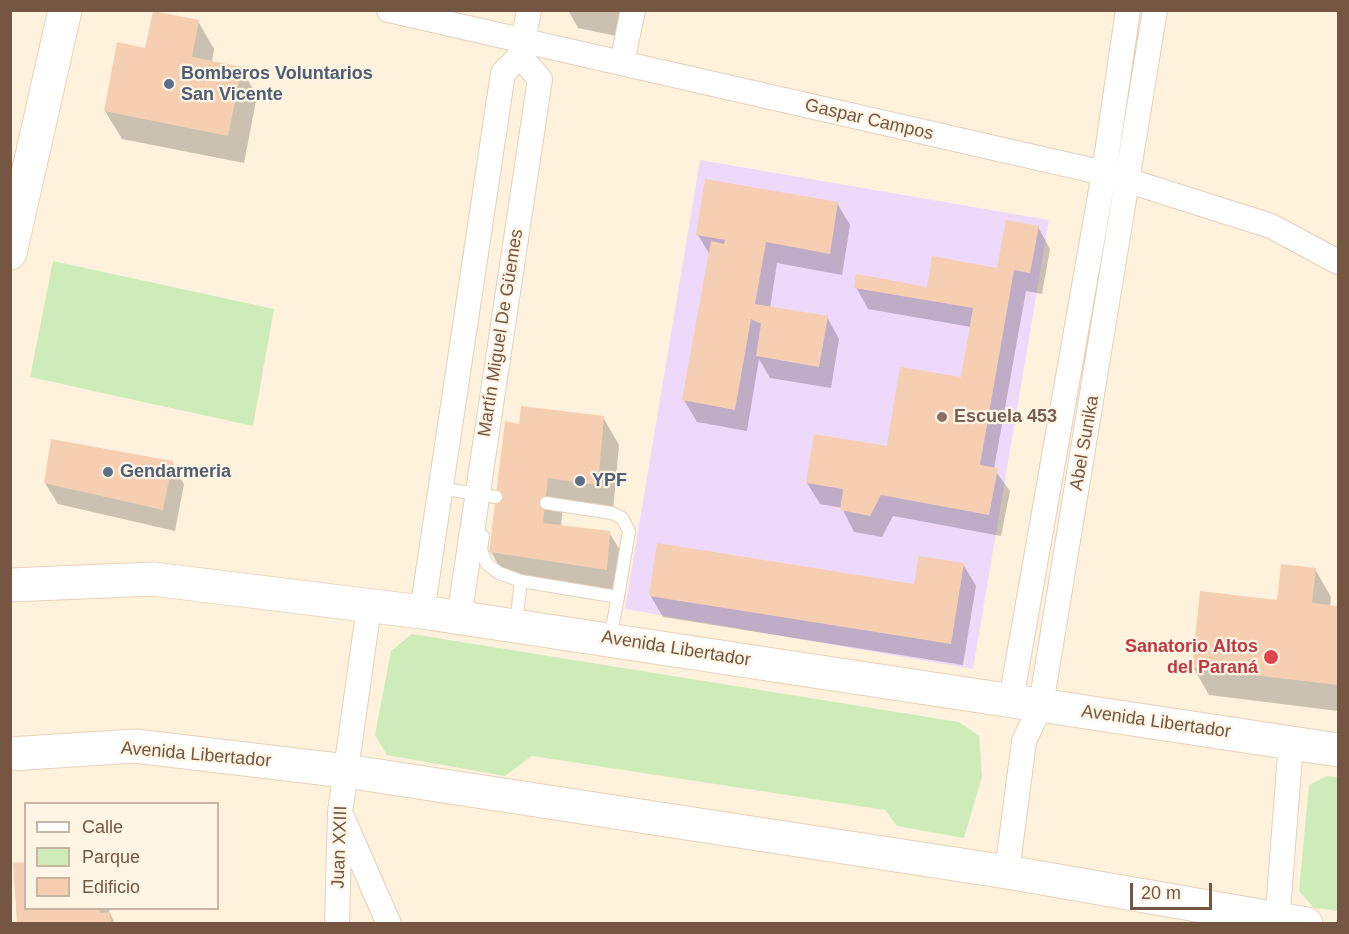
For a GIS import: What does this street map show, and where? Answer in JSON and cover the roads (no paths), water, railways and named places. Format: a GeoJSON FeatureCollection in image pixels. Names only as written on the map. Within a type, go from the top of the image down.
{"type":"FeatureCollection","features":[{"type":"Feature","properties":{"kind":"main road"},"geometry":{"type":"LineString","coordinates":[[12,236],[65,10]]}},
{"type":"Feature","properties":{"kind":"main road","name":"Avenida Libertador"},"geometry":{"type":"LineString","coordinates":[[10,585],[153,579],[422,612],[1338,750]]}},
{"type":"Feature","properties":{"kind":"main road","name":"Avenida Libertador"},"geometry":{"type":"LineString","coordinates":[[10,754],[135,746],[346,771],[1007,872],[1287,922]]}},
{"type":"Feature","properties":{"kind":"street","name":"Gaspar Campos"},"geometry":{"type":"LineString","coordinates":[[389,10],[521,48],[622,63],[1104,173],[1271,226],[1338,262]]}},
{"type":"Feature","properties":{"kind":"street","name":"Martín Miguel De Güemes"},"geometry":{"type":"LineString","coordinates":[[422,612],[503,73],[521,48],[529,10]]}},
{"type":"Feature","properties":{"kind":"street"},"geometry":{"type":"LineString","coordinates":[[622,63],[633,10]]}},
{"type":"Feature","properties":{"kind":"street","name":"Abel Sunika"},"geometry":{"type":"LineString","coordinates":[[1007,872],[1024,741],[1026,702],[1128,10]]}},
{"type":"Feature","properties":{"kind":"street","name":"Abel Sunika"},"geometry":{"type":"LineString","coordinates":[[1026,702],[1129,181],[1155,10]]}},
{"type":"Feature","properties":{"kind":"street","name":"Martín Miguel De Güemes"},"geometry":{"type":"LineString","coordinates":[[459,618],[487,495],[540,79],[521,48]]}},
{"type":"Feature","properties":{"kind":"street","name":"Juan XXIII"},"geometry":{"type":"LineString","coordinates":[[338,924],[340,812],[369,607]]}},
{"type":"Feature","properties":{"kind":"street"},"geometry":{"type":"LineString","coordinates":[[1287,922],[1291,742]]}},
{"type":"Feature","properties":{"kind":"street"},"geometry":{"type":"LineString","coordinates":[[340,812],[389,924]]}},
{"type":"Feature","properties":{"kind":"lane"},"geometry":{"type":"LineString","coordinates":[[439,488],[487,495],[481,550],[487,564],[499,573],[520,581],[618,597]]}},
{"type":"Feature","properties":{"kind":"lane"},"geometry":{"type":"LineString","coordinates":[[546,503],[612,513],[622,518],[629,531],[610,639]]}},
{"type":"Feature","properties":{"kind":"lane"},"geometry":{"type":"LineString","coordinates":[[515,626],[520,581]]}},
{"type":"Feature","properties":{"kind":"place","name":"Bomberos Voluntarios San Vicente"},"geometry":{"type":"Point","coordinates":[169,84]}},
{"type":"Feature","properties":{"kind":"place","name":"Escuela 453"},"geometry":{"type":"Point","coordinates":[942,417]}},
{"type":"Feature","properties":{"kind":"place","name":"Gendarmeria"},"geometry":{"type":"Point","coordinates":[108,472]}},
{"type":"Feature","properties":{"kind":"place","name":"YPF"},"geometry":{"type":"Point","coordinates":[580,481]}},
{"type":"Feature","properties":{"kind":"place","name":"Sanatorio Altos del Paraná"},"geometry":{"type":"Point","coordinates":[1271,657]}}]}
